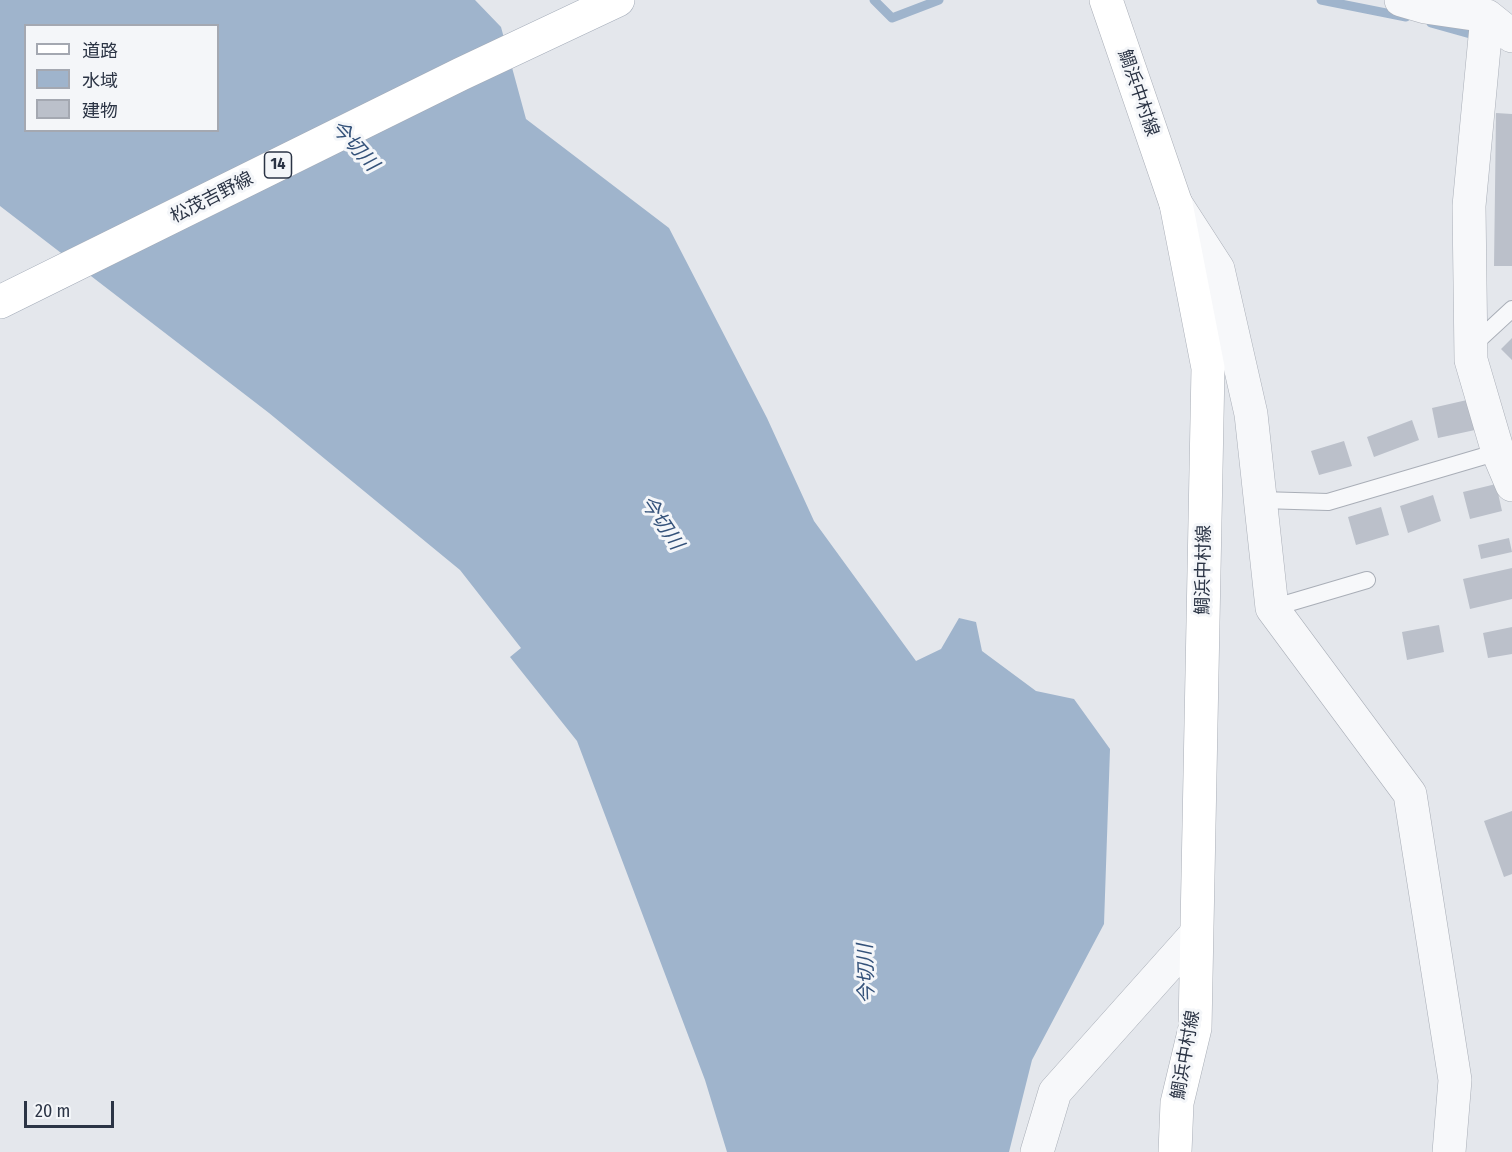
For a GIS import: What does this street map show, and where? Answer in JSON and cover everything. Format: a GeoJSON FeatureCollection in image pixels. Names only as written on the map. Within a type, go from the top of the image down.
{"type":"FeatureCollection","features":[{"type":"Feature","properties":{"kind":"main road","name":"松茂吉野線"},"geometry":{"type":"LineString","coordinates":[[0,302],[461,74],[618,0]]}},
{"type":"Feature","properties":{"kind":"main road","name":"鯛浜中村線"},"geometry":{"type":"LineString","coordinates":[[1106,0],[1176,204],[1208,368],[1195,1028],[1177,1103],[1175,1152]]}},
{"type":"Feature","properties":{"kind":"street"},"geometry":{"type":"LineString","coordinates":[[1401,0],[1425,7],[1487,16],[1512,36]]}},
{"type":"Feature","properties":{"kind":"street"},"geometry":{"type":"LineString","coordinates":[[1487,16],[1469,206],[1470,348],[1471,360],[1498,452],[1512,484]]}},
{"type":"Feature","properties":{"kind":"street"},"geometry":{"type":"LineString","coordinates":[[1176,204],[1218,269],[1251,414],[1272,608],[1410,794],[1455,1080],[1449,1152]]}},
{"type":"Feature","properties":{"kind":"street"},"geometry":{"type":"LineString","coordinates":[[1037,1152],[1056,1092],[1196,934]]}},
{"type":"Feature","properties":{"kind":"lane"},"geometry":{"type":"LineString","coordinates":[[1470,348],[1512,309]]}},
{"type":"Feature","properties":{"kind":"lane"},"geometry":{"type":"LineString","coordinates":[[1261,500],[1328,502],[1498,452]]}},
{"type":"Feature","properties":{"kind":"lane"},"geometry":{"type":"LineString","coordinates":[[1272,608],[1367,579]]}},
{"type":"Feature","properties":{"kind":"water","name":"今切川"},"geometry":{"type":"Polygon","coordinates":[[[0,0],[475,0],[501,27],[526,119],[669,228],[767,418],[814,521],[916,661],[941,649],[959,618],[976,622],[982,651],[1036,691],[1074,699],[1110,749],[1104,924],[1032,1060],[1009,1152],[727,1152],[705,1080],[577,741],[510,657],[521,648],[460,570],[269,413],[0,206],[0,0]]]}},
{"type":"Feature","properties":{"kind":"building"},"geometry":{"type":"Polygon","coordinates":[[[1496,113],[1512,114],[1512,266],[1494,266],[1496,113]]]}},
{"type":"Feature","properties":{"kind":"building"},"geometry":{"type":"Polygon","coordinates":[[[1512,338],[1512,360],[1501,349],[1512,338]]]}},
{"type":"Feature","properties":{"kind":"building"},"geometry":{"type":"Polygon","coordinates":[[[1467,400],[1475,430],[1438,438],[1432,408],[1467,400]]]}},
{"type":"Feature","properties":{"kind":"building"},"geometry":{"type":"Polygon","coordinates":[[[1412,420],[1419,440],[1374,457],[1367,437],[1412,420]]]}},
{"type":"Feature","properties":{"kind":"building"},"geometry":{"type":"Polygon","coordinates":[[[1344,441],[1352,466],[1319,475],[1311,451],[1344,441]]]}},
{"type":"Feature","properties":{"kind":"building"},"geometry":{"type":"Polygon","coordinates":[[[1496,484],[1502,511],[1470,519],[1463,492],[1496,484]]]}},
{"type":"Feature","properties":{"kind":"building"},"geometry":{"type":"Polygon","coordinates":[[[1433,495],[1441,521],[1408,533],[1400,506],[1433,495]]]}},
{"type":"Feature","properties":{"kind":"building"},"geometry":{"type":"Polygon","coordinates":[[[1381,507],[1389,535],[1356,545],[1348,517],[1381,507]]]}},
{"type":"Feature","properties":{"kind":"building"},"geometry":{"type":"Polygon","coordinates":[[[1509,538],[1512,552],[1481,559],[1478,545],[1509,538]]]}},
{"type":"Feature","properties":{"kind":"building"},"geometry":{"type":"Polygon","coordinates":[[[1512,568],[1512,599],[1470,609],[1463,579],[1512,568]]]}},
{"type":"Feature","properties":{"kind":"building"},"geometry":{"type":"Polygon","coordinates":[[[1439,625],[1444,652],[1407,660],[1402,632],[1439,625]]]}},
{"type":"Feature","properties":{"kind":"building"},"geometry":{"type":"Polygon","coordinates":[[[1512,627],[1512,654],[1488,658],[1483,633],[1512,627]]]}},
{"type":"Feature","properties":{"kind":"building"},"geometry":{"type":"Polygon","coordinates":[[[1512,811],[1512,874],[1504,877],[1484,821],[1512,811]]]}},
{"type":"Feature","properties":{"kind":"waterway"},"geometry":{"type":"LineString","coordinates":[[874,0],[892,18],[939,0]]}},
{"type":"Feature","properties":{"kind":"waterway"},"geometry":{"type":"LineString","coordinates":[[1321,0],[1406,17]]}},
{"type":"Feature","properties":{"kind":"waterway"},"geometry":{"type":"LineString","coordinates":[[1431,23],[1481,37]]}}]}
